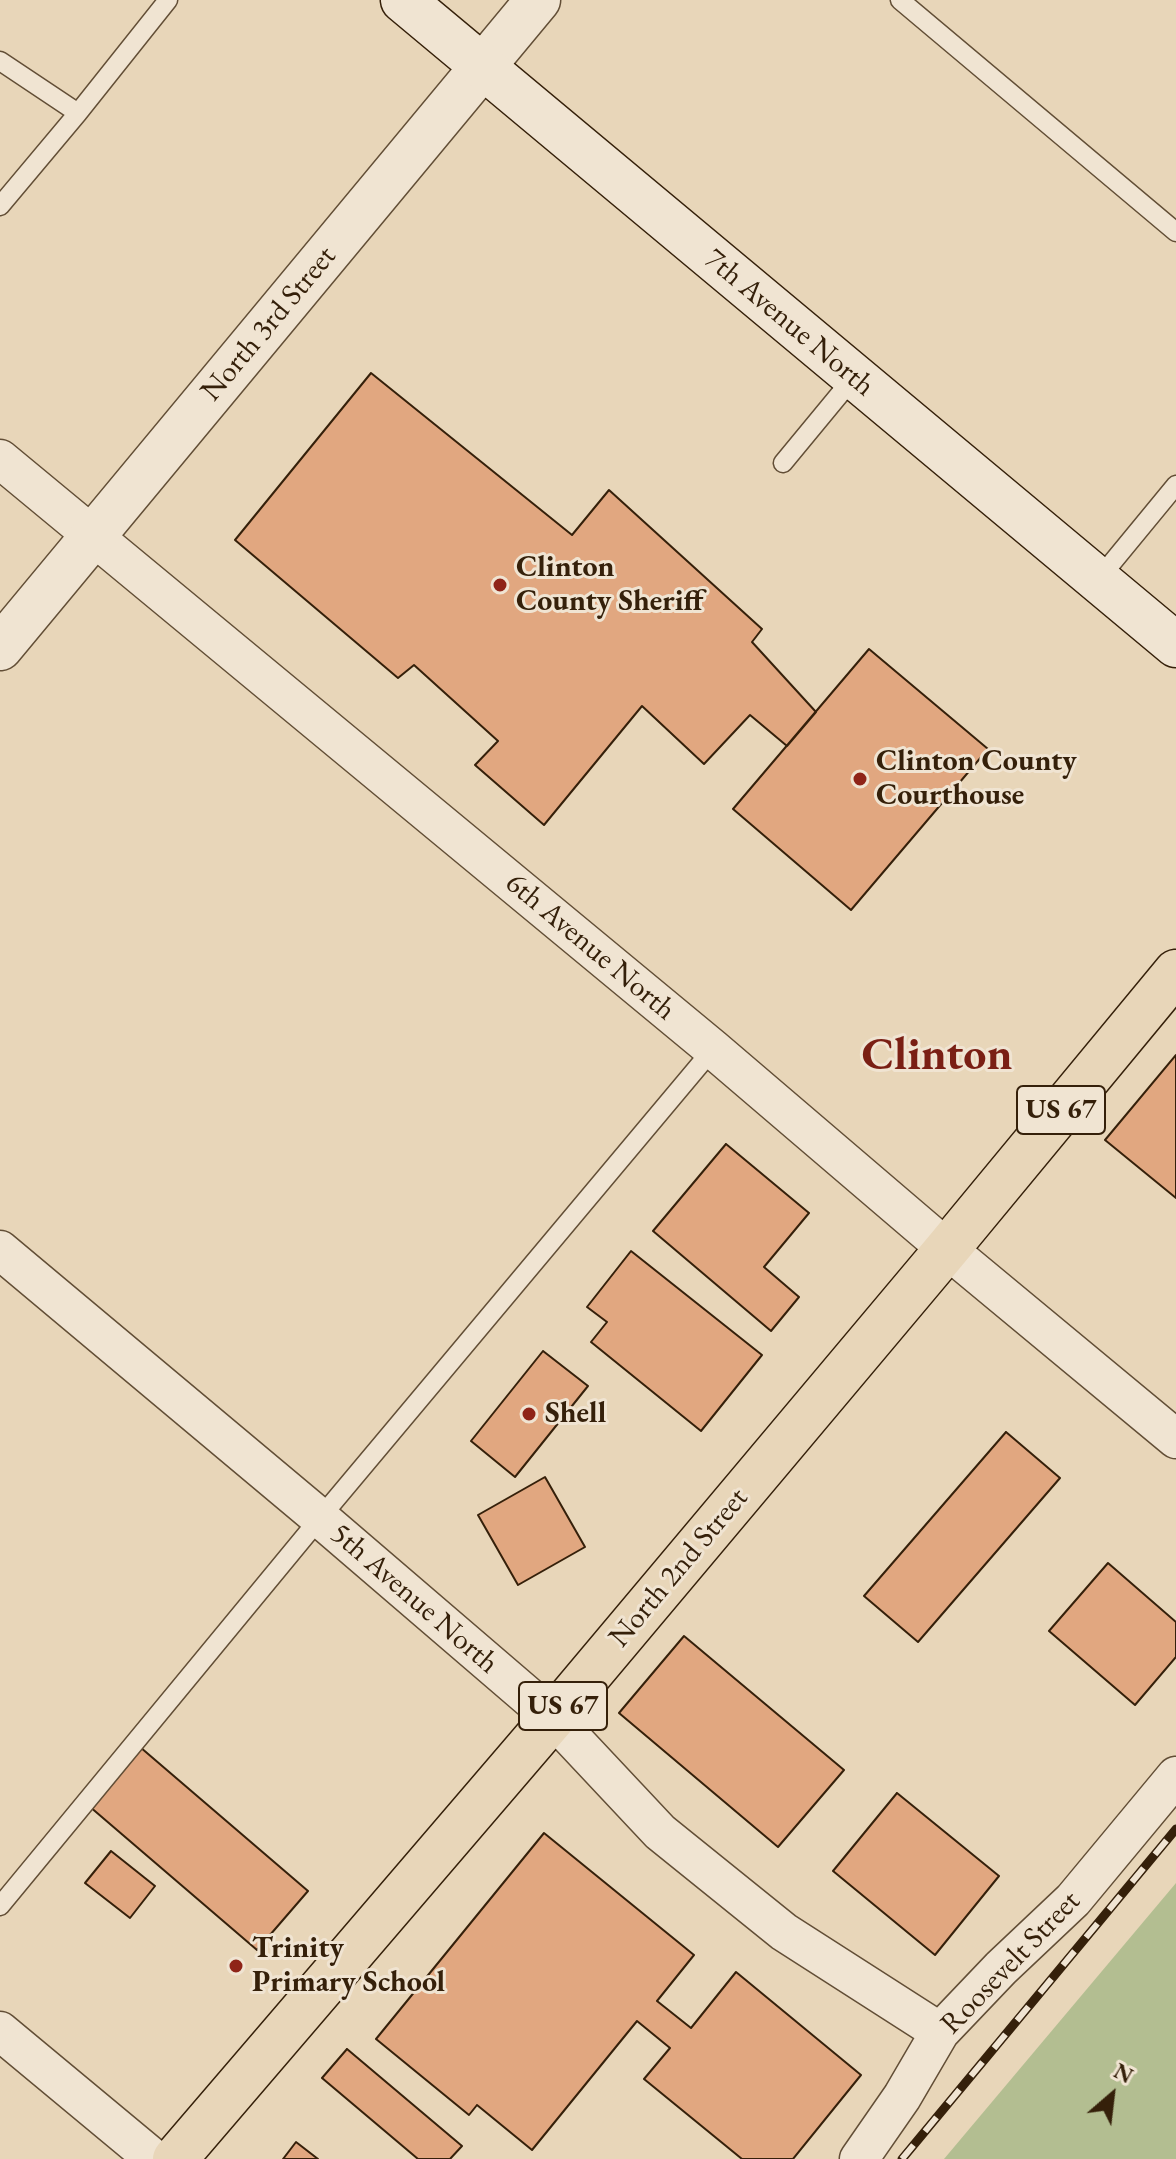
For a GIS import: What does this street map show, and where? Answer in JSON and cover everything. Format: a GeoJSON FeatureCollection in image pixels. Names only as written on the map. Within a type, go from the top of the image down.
{"type":"FeatureCollection","features":[{"type":"Feature","properties":{"kind":"main road","name":"7th Avenue North"},"geometry":{"type":"LineString","coordinates":[[403,0],[1176,645]]}},
{"type":"Feature","properties":{"kind":"main road","name":"North 3rd Street"},"geometry":{"type":"LineString","coordinates":[[0,648],[538,0]]}},
{"type":"Feature","properties":{"kind":"main road","name":"North 2nd Street"},"geometry":{"type":"LineString","coordinates":[[175,2159],[553,1718],[1176,972]]}},
{"type":"Feature","properties":{"kind":"street","name":"6th Avenue North"},"geometry":{"type":"LineString","coordinates":[[0,459],[713,1049],[1176,1439]]}},
{"type":"Feature","properties":{"kind":"street","name":"5th Avenue North"},"geometry":{"type":"LineString","coordinates":[[0,1250],[553,1718],[660,1832],[784,1932],[940,2032]]}},
{"type":"Feature","properties":{"kind":"street","name":"Roosevelt Street"},"geometry":{"type":"LineString","coordinates":[[859,2159],[902,2097],[940,2032],[1001,1968],[1073,1900],[1176,1776]]}},
{"type":"Feature","properties":{"kind":"street"},"geometry":{"type":"LineString","coordinates":[[0,2031],[154,2159]]}},
{"type":"Feature","properties":{"kind":"lane"},"geometry":{"type":"LineString","coordinates":[[0,206],[168,0]]}},
{"type":"Feature","properties":{"kind":"lane"},"geometry":{"type":"LineString","coordinates":[[900,0],[1176,232]]}},
{"type":"Feature","properties":{"kind":"lane"},"geometry":{"type":"LineString","coordinates":[[0,61],[78,113]]}},
{"type":"Feature","properties":{"kind":"lane"},"geometry":{"type":"LineString","coordinates":[[783,463],[854,377]]}},
{"type":"Feature","properties":{"kind":"lane"},"geometry":{"type":"LineString","coordinates":[[1097,581],[1176,485]]}},
{"type":"Feature","properties":{"kind":"lane"},"geometry":{"type":"LineString","coordinates":[[0,1906],[713,1049]]}},
{"type":"Feature","properties":{"kind":"green space"},"geometry":{"type":"Polygon","coordinates":[[[1176,1883],[1176,2159],[944,2159],[1176,1883]]]}},
{"type":"Feature","properties":{"kind":"building","name":"Clinton County Sheriff"},"geometry":{"type":"Polygon","coordinates":[[[371,373],[572,535],[609,490],[762,629],[752,642],[816,712],[787,746],[750,715],[704,764],[642,706],[544,825],[475,765],[498,741],[414,665],[398,678],[235,540],[371,373]]]}},
{"type":"Feature","properties":{"kind":"building","name":"Clinton County Courthouse"},"geometry":{"type":"Polygon","coordinates":[[[869,649],[988,749],[851,910],[733,809],[869,649]]]}},
{"type":"Feature","properties":{"kind":"building"},"geometry":{"type":"Polygon","coordinates":[[[1176,1055],[1176,1198],[1105,1140],[1176,1055]]]}},
{"type":"Feature","properties":{"kind":"building"},"geometry":{"type":"Polygon","coordinates":[[[726,1144],[809,1213],[764,1267],[799,1297],[771,1331],[653,1231],[726,1144]]]}},
{"type":"Feature","properties":{"kind":"building"},"geometry":{"type":"Polygon","coordinates":[[[631,1251],[762,1355],[701,1431],[591,1342],[607,1322],[587,1307],[631,1251]]]}},
{"type":"Feature","properties":{"kind":"building","name":"Shell"},"geometry":{"type":"Polygon","coordinates":[[[543,1351],[588,1386],[515,1477],[471,1441],[543,1351]]]}},
{"type":"Feature","properties":{"kind":"building"},"geometry":{"type":"Polygon","coordinates":[[[1006,1432],[1060,1478],[918,1642],[864,1596],[1006,1432]]]}},
{"type":"Feature","properties":{"kind":"building","name":"Shell"},"geometry":{"type":"Polygon","coordinates":[[[545,1477],[585,1547],[518,1585],[478,1515],[545,1477]]]}},
{"type":"Feature","properties":{"kind":"building"},"geometry":{"type":"Polygon","coordinates":[[[1108,1563],[1176,1622],[1176,1657],[1135,1705],[1049,1631],[1108,1563]]]}},
{"type":"Feature","properties":{"kind":"building"},"geometry":{"type":"Polygon","coordinates":[[[684,1636],[844,1770],[778,1847],[619,1713],[684,1636]]]}},
{"type":"Feature","properties":{"kind":"building"},"geometry":{"type":"Polygon","coordinates":[[[140,1747],[308,1891],[257,1950],[89,1806],[140,1747]]]}},
{"type":"Feature","properties":{"kind":"building"},"geometry":{"type":"Polygon","coordinates":[[[897,1793],[999,1876],[935,1955],[833,1871],[897,1793]]]}},
{"type":"Feature","properties":{"kind":"building"},"geometry":{"type":"Polygon","coordinates":[[[544,1833],[694,1955],[657,2001],[691,2028],[736,1972],[861,2075],[793,2159],[742,2159],[644,2079],[670,2048],[637,2021],[532,2150],[477,2105],[469,2115],[376,2039],[544,1833]]]}},
{"type":"Feature","properties":{"kind":"building"},"geometry":{"type":"Polygon","coordinates":[[[111,1851],[155,1886],[130,1918],[85,1883],[111,1851]]]}},
{"type":"Feature","properties":{"kind":"building"},"geometry":{"type":"Polygon","coordinates":[[[347,2049],[462,2146],[450,2159],[418,2159],[322,2078],[347,2049]]]}},
{"type":"Feature","properties":{"kind":"building"},"geometry":{"type":"Polygon","coordinates":[[[296,2142],[318,2159],[283,2159],[296,2142]]]}},
{"type":"Feature","properties":{"kind":"railway"},"geometry":{"type":"LineString","coordinates":[[902,2159],[1176,1829]]}},
{"type":"Feature","properties":{"kind":"place","name":"Clinton County Sheriff"},"geometry":{"type":"Point","coordinates":[500,585]}},
{"type":"Feature","properties":{"kind":"place","name":"Clinton County Courthouse"},"geometry":{"type":"Point","coordinates":[860,779]}},
{"type":"Feature","properties":{"kind":"place","name":"Shell"},"geometry":{"type":"Point","coordinates":[529,1414]}},
{"type":"Feature","properties":{"kind":"place","name":"Trinity Primary School"},"geometry":{"type":"Point","coordinates":[236,1966]}},
{"type":"Feature","properties":{"kind":"district","name":"Clinton"},"geometry":{"type":"Point","coordinates":[937,1056]}}]}
